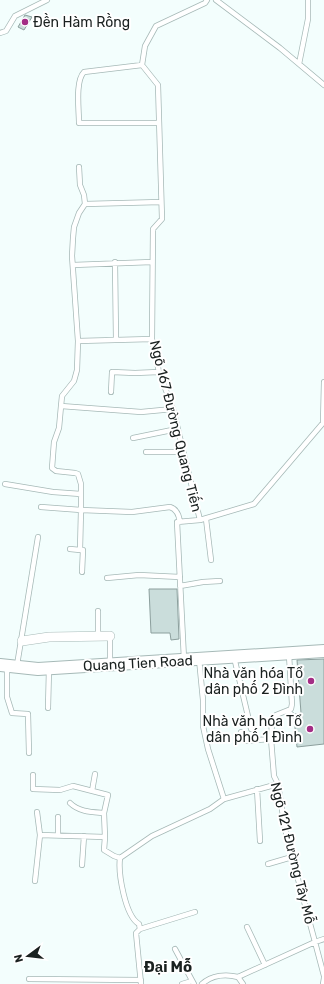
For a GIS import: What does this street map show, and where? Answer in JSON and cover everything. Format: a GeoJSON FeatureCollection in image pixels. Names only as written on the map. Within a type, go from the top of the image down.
{"type":"FeatureCollection","features":[{"type":"Feature","properties":{"kind":"street"},"geometry":{"type":"LineString","coordinates":[[22,640],[49,637],[110,636]]}},
{"type":"Feature","properties":{"kind":"street","name":"Quang Tien Road"},"geometry":{"type":"LineString","coordinates":[[8,666],[38,669],[320,652]]}},
{"type":"Feature","properties":{"kind":"lane"},"geometry":{"type":"LineString","coordinates":[[0,33],[6,31],[15,16],[47,0]]}},
{"type":"Feature","properties":{"kind":"lane"},"geometry":{"type":"LineString","coordinates":[[159,123],[79,123],[79,83],[81,75],[84,72],[142,65],[145,46],[156,26],[205,3],[207,0]]}},
{"type":"Feature","properties":{"kind":"lane"},"geometry":{"type":"LineString","coordinates":[[216,0],[324,85]]}},
{"type":"Feature","properties":{"kind":"lane"},"geometry":{"type":"LineString","coordinates":[[299,64],[308,19],[308,0]]}},
{"type":"Feature","properties":{"kind":"lane","name":"Ngõ 167 Đường Quang Tiến"},"geometry":{"type":"LineString","coordinates":[[142,65],[158,85],[162,219],[153,229],[152,339],[159,372],[172,409],[200,520],[177,522],[184,660]]}},
{"type":"Feature","properties":{"kind":"lane"},"geometry":{"type":"LineString","coordinates":[[79,168],[80,185],[84,195],[85,204],[79,213],[74,227],[73,265],[78,340],[77,370],[74,381],[62,396],[59,428],[54,442],[52,468],[56,472],[78,474],[81,484],[80,550]]}},
{"type":"Feature","properties":{"kind":"lane"},"geometry":{"type":"LineString","coordinates":[[85,204],[162,202]]}},
{"type":"Feature","properties":{"kind":"lane"},"geometry":{"type":"LineString","coordinates":[[73,265],[115,262],[152,262]]}},
{"type":"Feature","properties":{"kind":"lane"},"geometry":{"type":"LineString","coordinates":[[115,262],[116,340]]}},
{"type":"Feature","properties":{"kind":"lane"},"geometry":{"type":"LineString","coordinates":[[78,340],[152,339]]}},
{"type":"Feature","properties":{"kind":"lane"},"geometry":{"type":"LineString","coordinates":[[111,392],[112,372],[159,372]]}},
{"type":"Feature","properties":{"kind":"lane"},"geometry":{"type":"LineString","coordinates":[[200,520],[254,504],[323,423],[324,382]]}},
{"type":"Feature","properties":{"kind":"lane"},"geometry":{"type":"LineString","coordinates":[[61,406],[141,412],[172,409]]}},
{"type":"Feature","properties":{"kind":"lane"},"geometry":{"type":"LineString","coordinates":[[133,438],[177,429]]}},
{"type":"Feature","properties":{"kind":"lane"},"geometry":{"type":"LineString","coordinates":[[146,452],[183,452]]}},
{"type":"Feature","properties":{"kind":"lane"},"geometry":{"type":"LineString","coordinates":[[5,484],[53,492],[81,494]]}},
{"type":"Feature","properties":{"kind":"lane"},"geometry":{"type":"LineString","coordinates":[[42,507],[132,512],[170,507],[177,511],[180,522]]}},
{"type":"Feature","properties":{"kind":"lane"},"geometry":{"type":"LineString","coordinates":[[206,519],[210,560]]}},
{"type":"Feature","properties":{"kind":"lane"},"geometry":{"type":"LineString","coordinates":[[30,753],[28,714],[12,713],[7,696],[8,666],[22,640],[38,537]]}},
{"type":"Feature","properties":{"kind":"lane"},"geometry":{"type":"LineString","coordinates":[[70,549],[83,550],[82,572]]}},
{"type":"Feature","properties":{"kind":"lane"},"geometry":{"type":"LineString","coordinates":[[107,578],[139,575],[180,577]]}},
{"type":"Feature","properties":{"kind":"lane"},"geometry":{"type":"LineString","coordinates":[[180,586],[220,581]]}},
{"type":"Feature","properties":{"kind":"lane"},"geometry":{"type":"LineString","coordinates":[[98,611],[98,636]]}},
{"type":"Feature","properties":{"kind":"lane"},"geometry":{"type":"LineString","coordinates":[[110,636],[110,665]]}},
{"type":"Feature","properties":{"kind":"lane"},"geometry":{"type":"LineString","coordinates":[[289,653],[293,699],[292,707],[288,711],[292,715]]}},
{"type":"Feature","properties":{"kind":"lane"},"geometry":{"type":"LineString","coordinates":[[234,657],[251,729]]}},
{"type":"Feature","properties":{"kind":"lane"},"geometry":{"type":"LineString","coordinates":[[199,659],[203,700],[203,726],[208,749],[224,799]]}},
{"type":"Feature","properties":{"kind":"lane"},"geometry":{"type":"LineString","coordinates":[[48,708],[49,668]]}},
{"type":"Feature","properties":{"kind":"lane","name":"Ngõ 121 Đường Tây Mỗ"},"geometry":{"type":"LineString","coordinates":[[238,978],[315,942],[285,829],[278,784],[274,776],[271,727],[274,718],[280,713],[288,711]]}},
{"type":"Feature","properties":{"kind":"lane"},"geometry":{"type":"LineString","coordinates":[[241,732],[245,741],[272,739]]}},
{"type":"Feature","properties":{"kind":"lane"},"geometry":{"type":"LineString","coordinates":[[92,791],[95,774]]}},
{"type":"Feature","properties":{"kind":"lane"},"geometry":{"type":"LineString","coordinates":[[33,775],[33,789],[60,790],[72,786],[108,795],[104,814],[104,850],[120,858]]}},
{"type":"Feature","properties":{"kind":"lane"},"geometry":{"type":"LineString","coordinates":[[140,929],[139,924],[134,921],[123,894],[118,868],[120,858],[152,836],[210,809],[224,799],[278,784]]}},
{"type":"Feature","properties":{"kind":"lane"},"geometry":{"type":"LineString","coordinates":[[258,789],[260,841]]}},
{"type":"Feature","properties":{"kind":"lane"},"geometry":{"type":"LineString","coordinates":[[70,803],[83,811],[104,814]]}},
{"type":"Feature","properties":{"kind":"lane"},"geometry":{"type":"LineString","coordinates":[[35,880],[40,835],[37,812]]}},
{"type":"Feature","properties":{"kind":"lane"},"geometry":{"type":"LineString","coordinates":[[58,818],[58,835]]}},
{"type":"Feature","properties":{"kind":"lane"},"geometry":{"type":"LineString","coordinates":[[40,835],[105,837]]}},
{"type":"Feature","properties":{"kind":"lane"},"geometry":{"type":"LineString","coordinates":[[82,865],[84,836]]}},
{"type":"Feature","properties":{"kind":"lane"},"geometry":{"type":"LineString","coordinates":[[268,864],[292,857]]}},
{"type":"Feature","properties":{"kind":"lane"},"geometry":{"type":"LineString","coordinates":[[29,979],[141,982],[136,933],[140,929],[195,912]]}},
{"type":"Feature","properties":{"kind":"lane"},"geometry":{"type":"LineString","coordinates":[[247,927],[265,965]]}},
{"type":"Feature","properties":{"kind":"lane"},"geometry":{"type":"LineString","coordinates":[[323,984],[324,977],[315,942],[324,939]]}},
{"type":"Feature","properties":{"kind":"lane"},"geometry":{"type":"LineString","coordinates":[[175,949],[193,982],[182,984]]}},
{"type":"Feature","properties":{"kind":"lane"},"geometry":{"type":"LineString","coordinates":[[202,984],[216,976],[227,975],[238,978],[243,984]]}},
{"type":"Feature","properties":{"kind":"building","name":"Đền Hàm Rồng"},"geometry":{"type":"Polygon","coordinates":[[[25,15],[32,17],[24,30],[18,27],[25,15]]]}},
{"type":"Feature","properties":{"kind":"building"},"geometry":{"type":"Polygon","coordinates":[[[149,589],[177,589],[179,639],[171,640],[170,633],[151,633],[149,589]]]}},
{"type":"Feature","properties":{"kind":"building"},"geometry":{"type":"Polygon","coordinates":[[[324,659],[324,744],[297,747],[294,718],[295,714],[301,713],[297,660],[324,659]]]}},
{"type":"Feature","properties":{"kind":"place","name":"Đền Hàm Rồng"},"geometry":{"type":"Point","coordinates":[25,22]}},
{"type":"Feature","properties":{"kind":"place","name":"Nhà văn hóa Tổ dân phố 2 Đình"},"geometry":{"type":"Point","coordinates":[311,681]}},
{"type":"Feature","properties":{"kind":"place","name":"Nhà văn hóa Tổ dân phố 1 Đình"},"geometry":{"type":"Point","coordinates":[310,729]}},
{"type":"Feature","properties":{"kind":"district","name":"Đại Mỗ"},"geometry":{"type":"Point","coordinates":[168,967]}}]}
